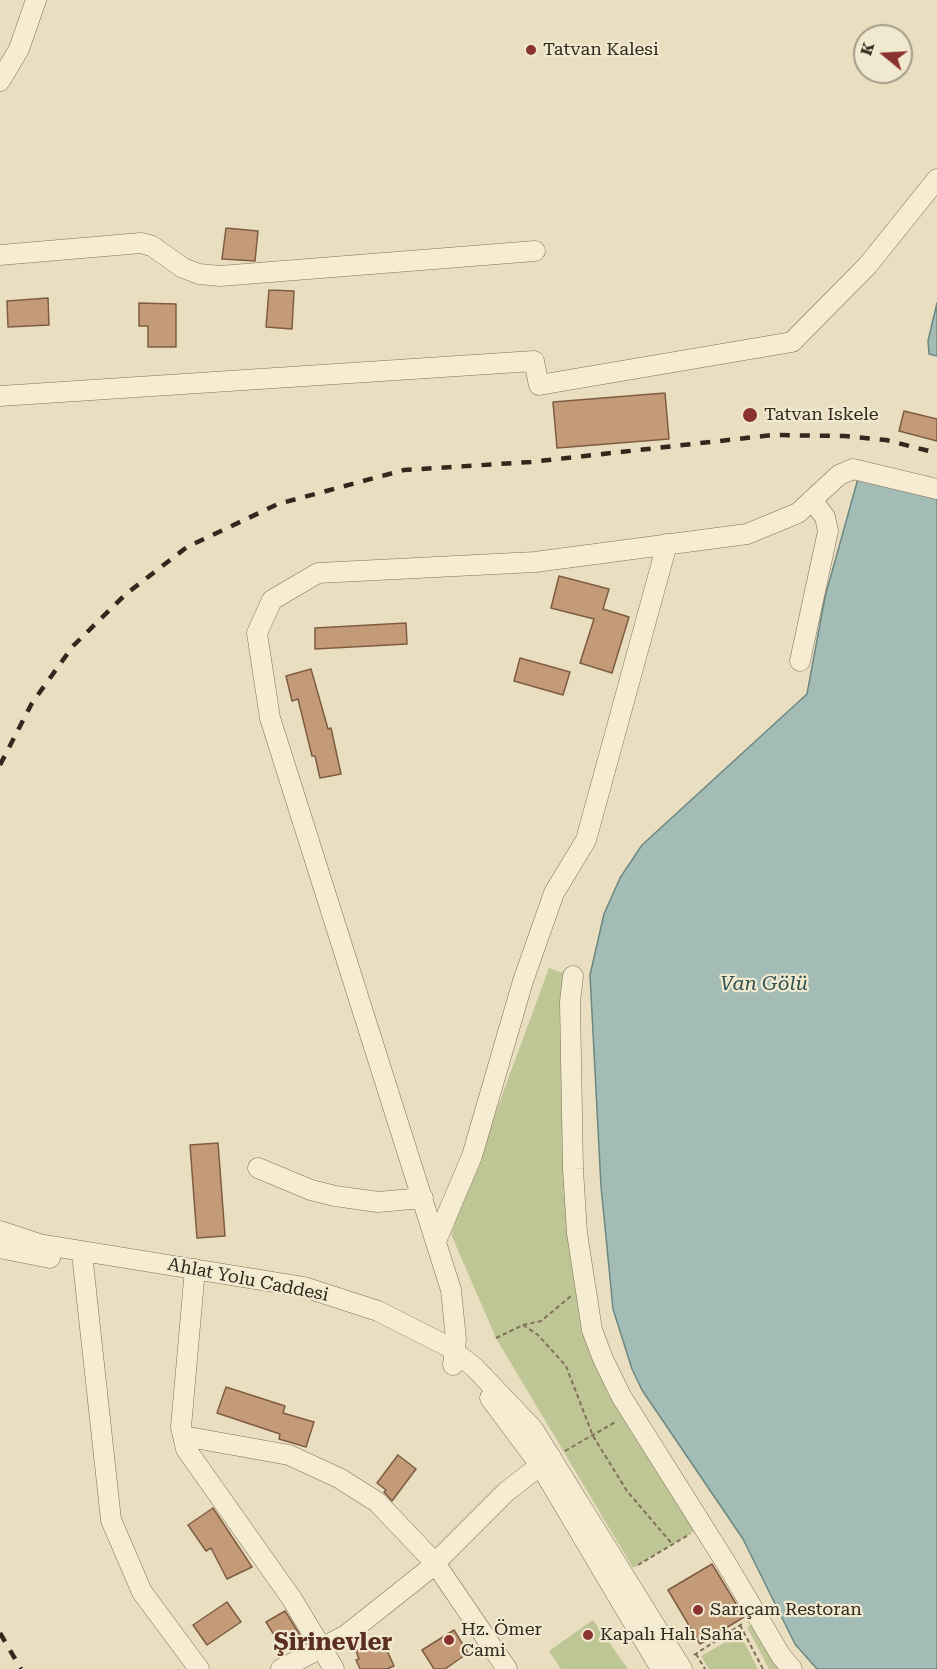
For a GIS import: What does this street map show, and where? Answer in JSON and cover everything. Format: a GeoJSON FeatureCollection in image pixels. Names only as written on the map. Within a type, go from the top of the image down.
{"type":"FeatureCollection","features":[{"type":"Feature","properties":{"kind":"street"},"geometry":{"type":"LineString","coordinates":[[0,81],[19,49],[36,0]]}},
{"type":"Feature","properties":{"kind":"street"},"geometry":{"type":"LineString","coordinates":[[0,396],[534,362],[539,385],[792,342],[868,265],[937,179]]}},
{"type":"Feature","properties":{"kind":"street"},"geometry":{"type":"LineString","coordinates":[[0,255],[141,243],[152,246],[183,268],[199,274],[220,276],[535,251]]}},
{"type":"Feature","properties":{"kind":"street"},"geometry":{"type":"LineString","coordinates":[[454,1359],[451,1290],[270,718],[257,633],[272,600],[318,573],[535,562],[747,534],[798,513],[839,476],[853,469],[937,489]]}},
{"type":"Feature","properties":{"kind":"street"},"geometry":{"type":"LineString","coordinates":[[800,661],[828,531],[825,517],[812,500]]}},
{"type":"Feature","properties":{"kind":"street"},"geometry":{"type":"LineString","coordinates":[[436,1241],[472,1156],[523,981],[554,893],[586,840],[667,544]]}},
{"type":"Feature","properties":{"kind":"street"},"geometry":{"type":"LineString","coordinates":[[573,976],[570,1024],[573,1169],[586,1298],[592,1330],[603,1359],[632,1413],[704,1526],[781,1656],[792,1669]]}},
{"type":"Feature","properties":{"kind":"street"},"geometry":{"type":"LineString","coordinates":[[258,1168],[310,1190],[335,1196],[387,1202],[423,1198]]}},
{"type":"Feature","properties":{"kind":"street","name":"Ahlat Yolu Caddesi"},"geometry":{"type":"LineString","coordinates":[[0,1232],[39,1244],[194,1273],[329,1305],[454,1359],[492,1400],[552,1458],[636,1610],[661,1669]]}},
{"type":"Feature","properties":{"kind":"street","name":"Ahlat Yolu Caddesi"},"geometry":{"type":"LineString","coordinates":[[0,1248],[83,1263],[194,1273]]}},
{"type":"Feature","properties":{"kind":"street"},"geometry":{"type":"LineString","coordinates":[[83,1263],[111,1520],[142,1592],[199,1669]]}},
{"type":"Feature","properties":{"kind":"street"},"geometry":{"type":"LineString","coordinates":[[194,1273],[181,1427],[186,1449],[292,1599],[334,1669]]}},
{"type":"Feature","properties":{"kind":"street"},"geometry":{"type":"LineString","coordinates":[[183,1436],[289,1455],[339,1478],[377,1502],[435,1563],[507,1669]]}},
{"type":"Feature","properties":{"kind":"street"},"geometry":{"type":"LineString","coordinates":[[281,1669],[346,1635],[435,1563],[506,1492],[552,1458]]}},
{"type":"Feature","properties":{"kind":"street","name":"Ahlat Yolu Caddesi"},"geometry":{"type":"LineString","coordinates":[[636,1610],[684,1664]]}},
{"type":"Feature","properties":{"kind":"path"},"geometry":{"type":"LineString","coordinates":[[496,1338],[523,1325],[541,1321],[570,1296],[586,1298]]}},
{"type":"Feature","properties":{"kind":"path"},"geometry":{"type":"LineString","coordinates":[[523,1325],[538,1335],[566,1366],[592,1436],[627,1491],[673,1545]]}},
{"type":"Feature","properties":{"kind":"path"},"geometry":{"type":"LineString","coordinates":[[552,1458],[632,1413]]}},
{"type":"Feature","properties":{"kind":"path"},"geometry":{"type":"LineString","coordinates":[[633,1568],[704,1526]]}},
{"type":"Feature","properties":{"kind":"path"},"geometry":{"type":"LineString","coordinates":[[684,1664],[757,1614]]}},
{"type":"Feature","properties":{"kind":"path"},"geometry":{"type":"LineString","coordinates":[[740,1625],[763,1669]]}},
{"type":"Feature","properties":{"kind":"path"},"geometry":{"type":"LineString","coordinates":[[696,1654],[705,1669]]}},
{"type":"Feature","properties":{"kind":"green space"},"geometry":{"type":"Polygon","coordinates":[[[549,968],[573,976],[570,1002],[592,1330],[703,1526],[633,1568],[496,1338],[451,1234],[549,968]]]}},
{"type":"Feature","properties":{"kind":"green space","name":"Kapalı Halı Saha"},"geometry":{"type":"Polygon","coordinates":[[[593,1620],[628,1669],[561,1669],[549,1651],[593,1620]]]}},
{"type":"Feature","properties":{"kind":"green space"},"geometry":{"type":"Polygon","coordinates":[[[756,1622],[785,1669],[769,1669],[747,1627],[756,1622]]]}},
{"type":"Feature","properties":{"kind":"green space"},"geometry":{"type":"Polygon","coordinates":[[[740,1634],[758,1669],[709,1669],[701,1656],[740,1634]]]}},
{"type":"Feature","properties":{"kind":"water"},"geometry":{"type":"Polygon","coordinates":[[[937,303],[937,356],[929,354],[928,341],[937,303]]]}},
{"type":"Feature","properties":{"kind":"water","name":"Van Gölü"},"geometry":{"type":"Polygon","coordinates":[[[859,475],[937,494],[937,1669],[817,1669],[795,1644],[743,1539],[642,1390],[632,1369],[613,1309],[601,1186],[590,975],[604,914],[620,878],[642,845],[807,694],[825,597],[859,475]]]}},
{"type":"Feature","properties":{"kind":"building"},"geometry":{"type":"Polygon","coordinates":[[[226,228],[258,231],[255,261],[222,259],[226,228]]]}},
{"type":"Feature","properties":{"kind":"building"},"geometry":{"type":"Polygon","coordinates":[[[269,290],[294,291],[292,329],[266,327],[269,290]]]}},
{"type":"Feature","properties":{"kind":"building"},"geometry":{"type":"Polygon","coordinates":[[[48,298],[49,325],[8,327],[7,301],[48,298]]]}},
{"type":"Feature","properties":{"kind":"building"},"geometry":{"type":"Polygon","coordinates":[[[139,303],[176,304],[176,347],[148,347],[148,326],[139,326],[139,303]]]}},
{"type":"Feature","properties":{"kind":"building"},"geometry":{"type":"Polygon","coordinates":[[[665,393],[669,439],[557,448],[553,402],[665,393]]]}},
{"type":"Feature","properties":{"kind":"building"},"geometry":{"type":"Polygon","coordinates":[[[904,411],[937,419],[937,441],[899,431],[904,411]]]}},
{"type":"Feature","properties":{"kind":"building"},"geometry":{"type":"Polygon","coordinates":[[[559,576],[609,589],[603,609],[629,617],[612,673],[580,663],[594,619],[551,608],[559,576]]]}},
{"type":"Feature","properties":{"kind":"building"},"geometry":{"type":"Polygon","coordinates":[[[406,623],[407,644],[315,649],[315,628],[406,623]]]}},
{"type":"Feature","properties":{"kind":"building"},"geometry":{"type":"Polygon","coordinates":[[[520,658],[570,672],[563,695],[514,681],[520,658]]]}},
{"type":"Feature","properties":{"kind":"building"},"geometry":{"type":"Polygon","coordinates":[[[311,669],[328,729],[331,728],[341,774],[320,778],[315,756],[312,756],[298,699],[292,701],[286,676],[311,669]]]}},
{"type":"Feature","properties":{"kind":"building"},"geometry":{"type":"Polygon","coordinates":[[[218,1143],[225,1236],[197,1238],[190,1145],[218,1143]]]}},
{"type":"Feature","properties":{"kind":"building"},"geometry":{"type":"Polygon","coordinates":[[[226,1387],[285,1406],[283,1413],[314,1422],[306,1447],[279,1439],[280,1434],[217,1413],[226,1387]]]}},
{"type":"Feature","properties":{"kind":"building"},"geometry":{"type":"Polygon","coordinates":[[[398,1455],[416,1469],[392,1501],[384,1492],[386,1490],[377,1483],[398,1455]]]}},
{"type":"Feature","properties":{"kind":"building"},"geometry":{"type":"Polygon","coordinates":[[[213,1508],[252,1567],[227,1579],[211,1548],[206,1551],[188,1525],[213,1508]]]}},
{"type":"Feature","properties":{"kind":"building"},"geometry":{"type":"Polygon","coordinates":[[[712,1564],[744,1617],[700,1644],[668,1590],[712,1564]]]}},
{"type":"Feature","properties":{"kind":"building"},"geometry":{"type":"Polygon","coordinates":[[[227,1602],[241,1622],[207,1645],[193,1625],[227,1602]]]}},
{"type":"Feature","properties":{"kind":"building"},"geometry":{"type":"Polygon","coordinates":[[[285,1611],[300,1635],[281,1646],[266,1622],[285,1611]]]}},
{"type":"Feature","properties":{"kind":"building","name":"Hz. Ömer Cami"},"geometry":{"type":"Polygon","coordinates":[[[454,1630],[468,1653],[445,1669],[434,1669],[422,1650],[454,1630]]]}},
{"type":"Feature","properties":{"kind":"building"},"geometry":{"type":"Polygon","coordinates":[[[382,1639],[394,1666],[387,1669],[360,1669],[356,1660],[359,1659],[356,1651],[382,1639]]]}},
{"type":"Feature","properties":{"kind":"railway"},"geometry":{"type":"LineString","coordinates":[[0,765],[32,703],[73,646],[126,594],[187,547],[278,504],[404,470],[531,462],[773,435],[844,436],[886,440],[937,453]]}},
{"type":"Feature","properties":{"kind":"railway"},"geometry":{"type":"LineString","coordinates":[[0,1633],[21,1669]]}},
{"type":"Feature","properties":{"kind":"place","name":"Tatvan Kalesi"},"geometry":{"type":"Point","coordinates":[531,50]}},
{"type":"Feature","properties":{"kind":"place","name":"Tatvan Iskele"},"geometry":{"type":"Point","coordinates":[750,415]}},
{"type":"Feature","properties":{"kind":"place","name":"Sarıçam Restoran"},"geometry":{"type":"Point","coordinates":[698,1610]}},
{"type":"Feature","properties":{"kind":"place","name":"Kapalı Halı Saha"},"geometry":{"type":"Point","coordinates":[588,1635]}},
{"type":"Feature","properties":{"kind":"place","name":"Hz. Ömer Cami"},"geometry":{"type":"Point","coordinates":[449,1640]}},
{"type":"Feature","properties":{"kind":"district","name":"Şirinevler"},"geometry":{"type":"Point","coordinates":[333,1643]}}]}
